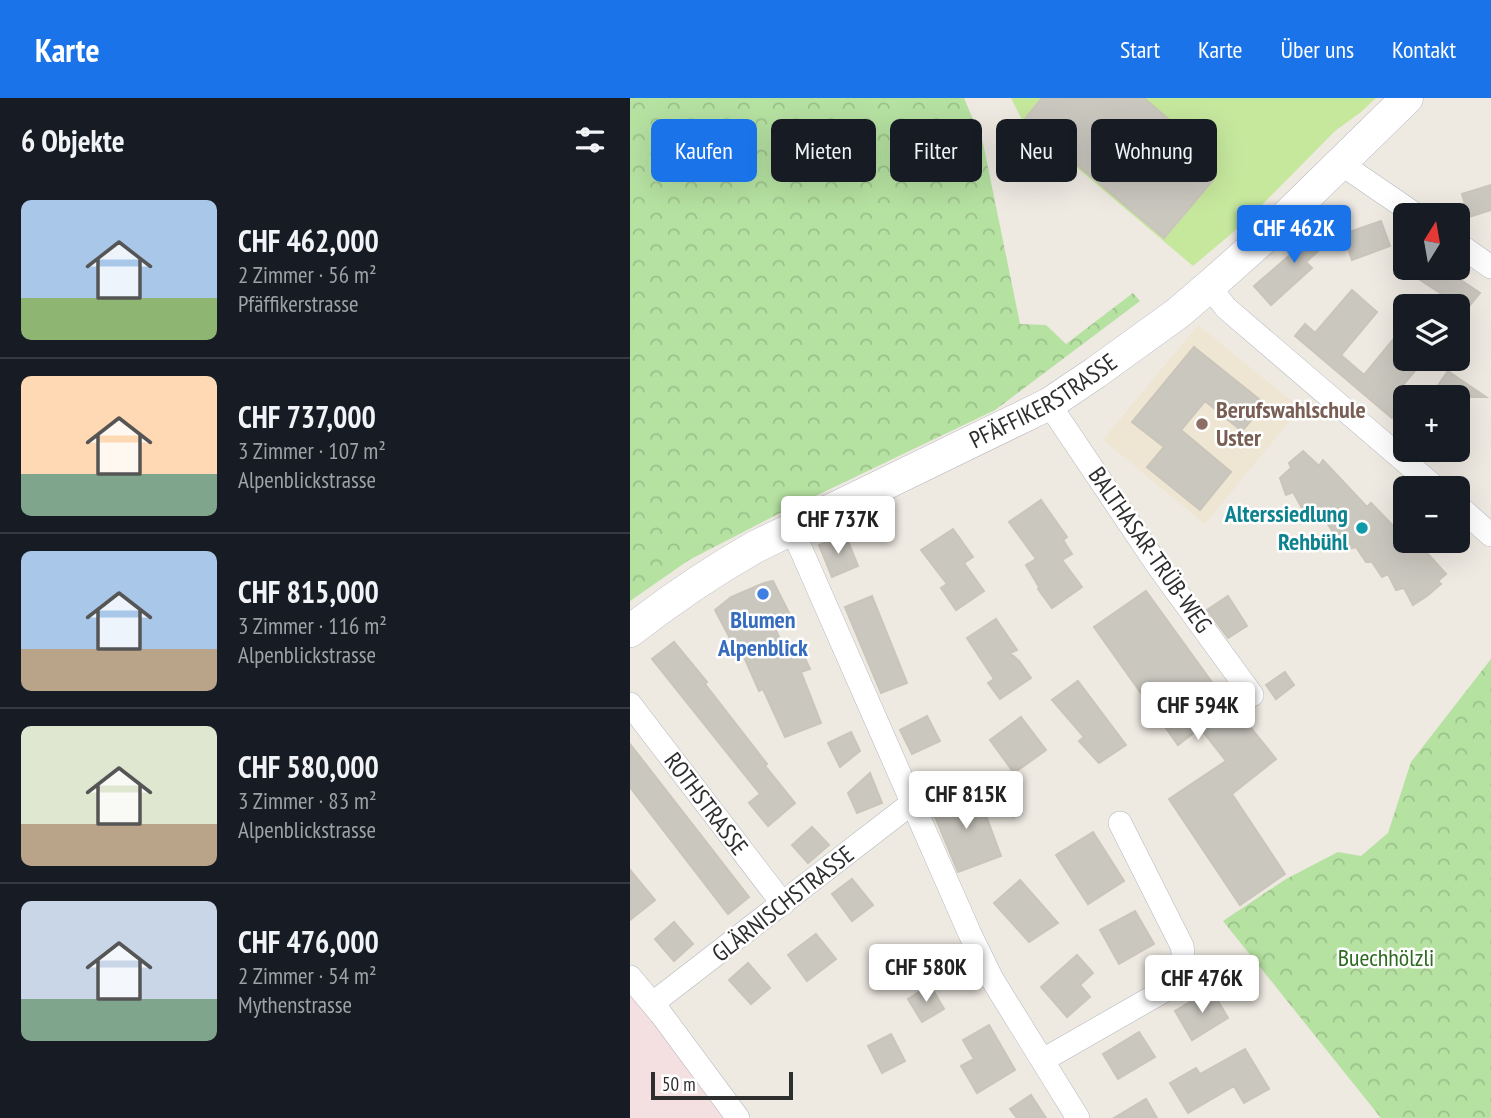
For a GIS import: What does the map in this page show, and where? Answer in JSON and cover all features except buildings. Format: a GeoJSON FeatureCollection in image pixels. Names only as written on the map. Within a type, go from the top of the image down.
{"type":"FeatureCollection","features":[{"type":"Feature","properties":{"kind":"main road","name":"PFÄFFIKERSTRASSE"},"geometry":{"type":"LineString","coordinates":[[630,631],[660,607],[755,547],[1049,404],[1140,342],[1178,313],[1266,235],[1407,98]]}},
{"type":"Feature","properties":{"kind":"street"},"geometry":{"type":"LineString","coordinates":[[1340,163],[1398,203]]}},
{"type":"Feature","properties":{"kind":"street"},"geometry":{"type":"LineString","coordinates":[[1470,252],[1491,267]]}},
{"type":"Feature","properties":{"kind":"street"},"geometry":{"type":"LineString","coordinates":[[1209,286],[1226,308],[1422,476]]}},
{"type":"Feature","properties":{"kind":"street","name":"BALTHASAR-TRÜB-WEG"},"geometry":{"type":"LineString","coordinates":[[1049,404],[1158,566],[1252,695]]}},
{"type":"Feature","properties":{"kind":"street"},"geometry":{"type":"LineString","coordinates":[[1470,516],[1491,534]]}},
{"type":"Feature","properties":{"kind":"street"},"geometry":{"type":"LineString","coordinates":[[792,529],[970,934],[992,979],[1078,1118]]}},
{"type":"Feature","properties":{"kind":"street","name":"ROTHSTRASSE"},"geometry":{"type":"LineString","coordinates":[[630,704],[783,904]]}},
{"type":"Feature","properties":{"kind":"street","name":"GLÄRNISCHSTRASSE"},"geometry":{"type":"LineString","coordinates":[[653,1003],[912,803]]}},
{"type":"Feature","properties":{"kind":"street"},"geometry":{"type":"LineString","coordinates":[[1043,1059],[1174,985],[1182,970],[1185,958],[1182,946],[1120,823]]}},
{"type":"Feature","properties":{"kind":"street"},"geometry":{"type":"LineString","coordinates":[[630,977],[653,1003],[738,1118]]}},
{"type":"Feature","properties":{"kind":"shaded area","name":"Berufswahlschule Uster"},"geometry":{"type":"Polygon","coordinates":[[[1198,325],[1300,408],[1205,524],[1103,440],[1198,325]]]}},
{"type":"Feature","properties":{"kind":"shaded area"},"geometry":{"type":"Polygon","coordinates":[[[630,995],[681,1056],[730,1118],[630,1118],[630,995]]]}},
{"type":"Feature","properties":{"kind":"green space"},"geometry":{"type":"Polygon","coordinates":[[[630,98],[964,98],[973,119],[890,119],[890,182],[982,182],[982,141],[1020,324],[1046,325],[1066,344],[1133,293],[1140,301],[995,410],[784,511],[689,560],[630,601],[630,98]]]}},
{"type":"Feature","properties":{"kind":"green space"},"geometry":{"type":"Polygon","coordinates":[[[1011,98],[1376,98],[1335,131],[1244,223],[1193,266],[1094,182],[1217,182],[1217,119],[1091,119],[1091,180],[1077,168],[1077,119],[1022,119],[1011,98]]]}},
{"type":"Feature","properties":{"kind":"green space","name":"Buechhölzli"},"geometry":{"type":"Polygon","coordinates":[[[1491,659],[1491,1118],[1381,1118],[1223,921],[1286,879],[1338,852],[1361,856],[1388,833],[1411,762],[1491,659]]]}},
{"type":"Feature","properties":{"kind":"water"},"geometry":{"type":"Polygon","coordinates":[[[1014,793],[1023,814],[1013,818],[1003,797],[1014,793]]]}},
{"type":"Feature","properties":{"kind":"place","name":"Berufswahlschule Uster"},"geometry":{"type":"Point","coordinates":[1202,424]}},
{"type":"Feature","properties":{"kind":"place","name":"Alterssiedlung Rehbühl"},"geometry":{"type":"Point","coordinates":[1362,528]}},
{"type":"Feature","properties":{"kind":"place","name":"Blumen Alpenblick"},"geometry":{"type":"Point","coordinates":[763,594]}}]}
